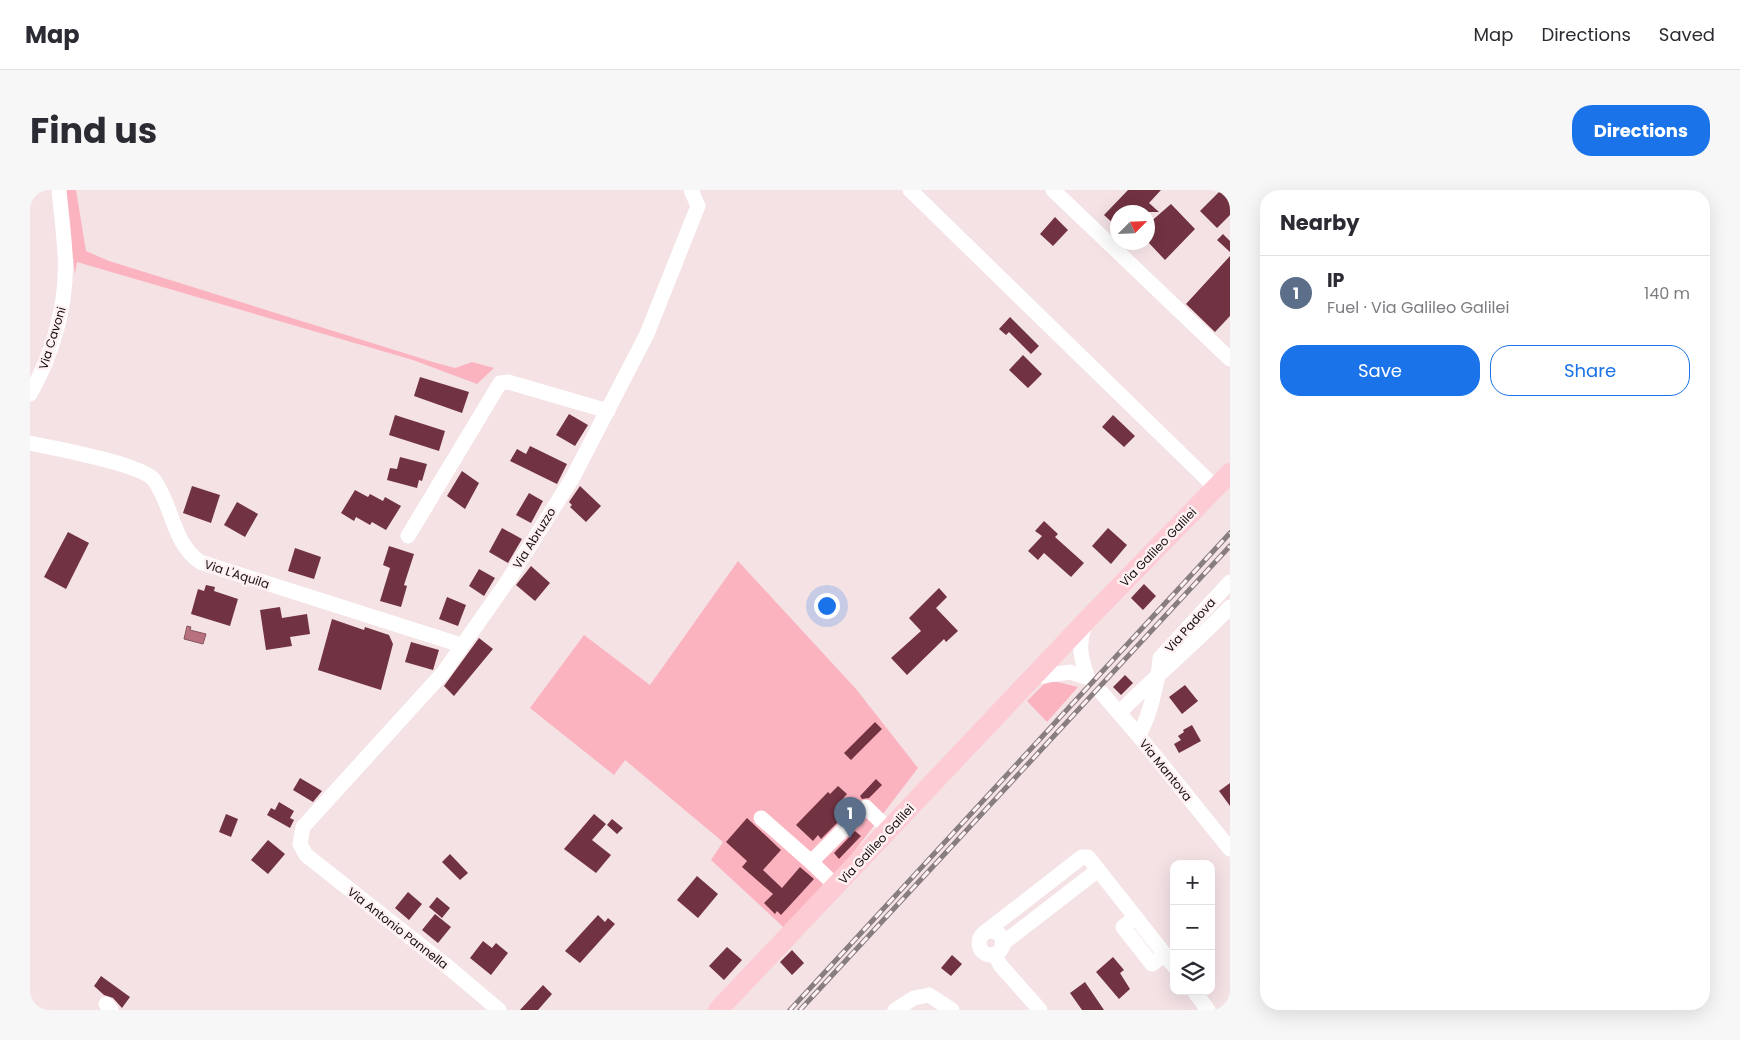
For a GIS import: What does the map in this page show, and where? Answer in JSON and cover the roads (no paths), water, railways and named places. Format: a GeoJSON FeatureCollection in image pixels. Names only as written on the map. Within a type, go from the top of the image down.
{"type":"FeatureCollection","features":[{"type":"Feature","properties":{"kind":"main road","name":"Via Galileo Galilei"},"geometry":{"type":"LineString","coordinates":[[718,1010],[1086,621],[1230,473]]}},
{"type":"Feature","properties":{"kind":"street","name":"Via Cavoni"},"geometry":{"type":"LineString","coordinates":[[30,394],[41,375],[63,307],[66,257],[59,190]]}},
{"type":"Feature","properties":{"kind":"street","name":"Via Abruzzo"},"geometry":{"type":"LineString","coordinates":[[300,844],[303,827],[443,672],[509,578],[573,477],[647,334],[698,206],[691,190]]}},
{"type":"Feature","properties":{"kind":"street"},"geometry":{"type":"LineString","coordinates":[[910,190],[1216,488]]}},
{"type":"Feature","properties":{"kind":"street"},"geometry":{"type":"LineString","coordinates":[[1052,190],[1230,359]]}},
{"type":"Feature","properties":{"kind":"street"},"geometry":{"type":"LineString","coordinates":[[408,536],[500,383],[508,382],[608,412]]}},
{"type":"Feature","properties":{"kind":"street","name":"Via L'Aquila"},"geometry":{"type":"LineString","coordinates":[[30,443],[127,466],[153,478],[188,554],[200,562],[461,645]]}},
{"type":"Feature","properties":{"kind":"street","name":"Via Padova"},"geometry":{"type":"LineString","coordinates":[[1138,735],[1146,720],[1159,673],[1160,658],[1230,582]]}},
{"type":"Feature","properties":{"kind":"street"},"geometry":{"type":"LineString","coordinates":[[1159,673],[1202,636],[1230,606]]}},
{"type":"Feature","properties":{"kind":"street"},"geometry":{"type":"LineString","coordinates":[[1034,677],[1070,672],[1088,678],[1082,660],[1080,640],[1086,621]]}},
{"type":"Feature","properties":{"kind":"street"},"geometry":{"type":"LineString","coordinates":[[1191,623],[1202,636]]}},
{"type":"Feature","properties":{"kind":"street"},"geometry":{"type":"LineString","coordinates":[[1061,648],[1082,660]]}},
{"type":"Feature","properties":{"kind":"street"},"geometry":{"type":"LineString","coordinates":[[1061,648],[1070,672]]}},
{"type":"Feature","properties":{"kind":"street","name":"Via Padova"},"geometry":{"type":"LineString","coordinates":[[1119,713],[1159,673]]}},
{"type":"Feature","properties":{"kind":"street","name":"Via Mantova"},"geometry":{"type":"LineString","coordinates":[[1101,692],[1230,849]]}},
{"type":"Feature","properties":{"kind":"street"},"geometry":{"type":"LineString","coordinates":[[811,862],[866,807],[889,830]]}},
{"type":"Feature","properties":{"kind":"street"},"geometry":{"type":"LineString","coordinates":[[761,818],[836,886]]}},
{"type":"Feature","properties":{"kind":"street","name":"Via Antonio Pannella"},"geometry":{"type":"LineString","coordinates":[[300,844],[306,855],[448,967],[499,1010]]}},
{"type":"Feature","properties":{"kind":"street"},"geometry":{"type":"LineString","coordinates":[[1040,1010],[1001,966],[998,949],[1001,937],[996,932],[989,931],[984,933],[1082,858],[1088,857],[1169,960]]}},
{"type":"Feature","properties":{"kind":"street"},"geometry":{"type":"LineString","coordinates":[[998,949],[1098,870]]}},
{"type":"Feature","properties":{"kind":"street"},"geometry":{"type":"LineString","coordinates":[[895,1010],[914,998],[929,995],[952,1010]]}},
{"type":"Feature","properties":{"kind":"street"},"geometry":{"type":"LineString","coordinates":[[1197,995],[1208,1010]]}},
{"type":"Feature","properties":{"kind":"railway"},"geometry":{"type":"LineString","coordinates":[[790,1010],[1230,533]]}},
{"type":"Feature","properties":{"kind":"railway"},"geometry":{"type":"LineString","coordinates":[[800,1010],[1230,546]]}},
{"type":"Feature","properties":{"kind":"place","name":"IP"},"geometry":{"type":"Point","coordinates":[850,838]}}]}
